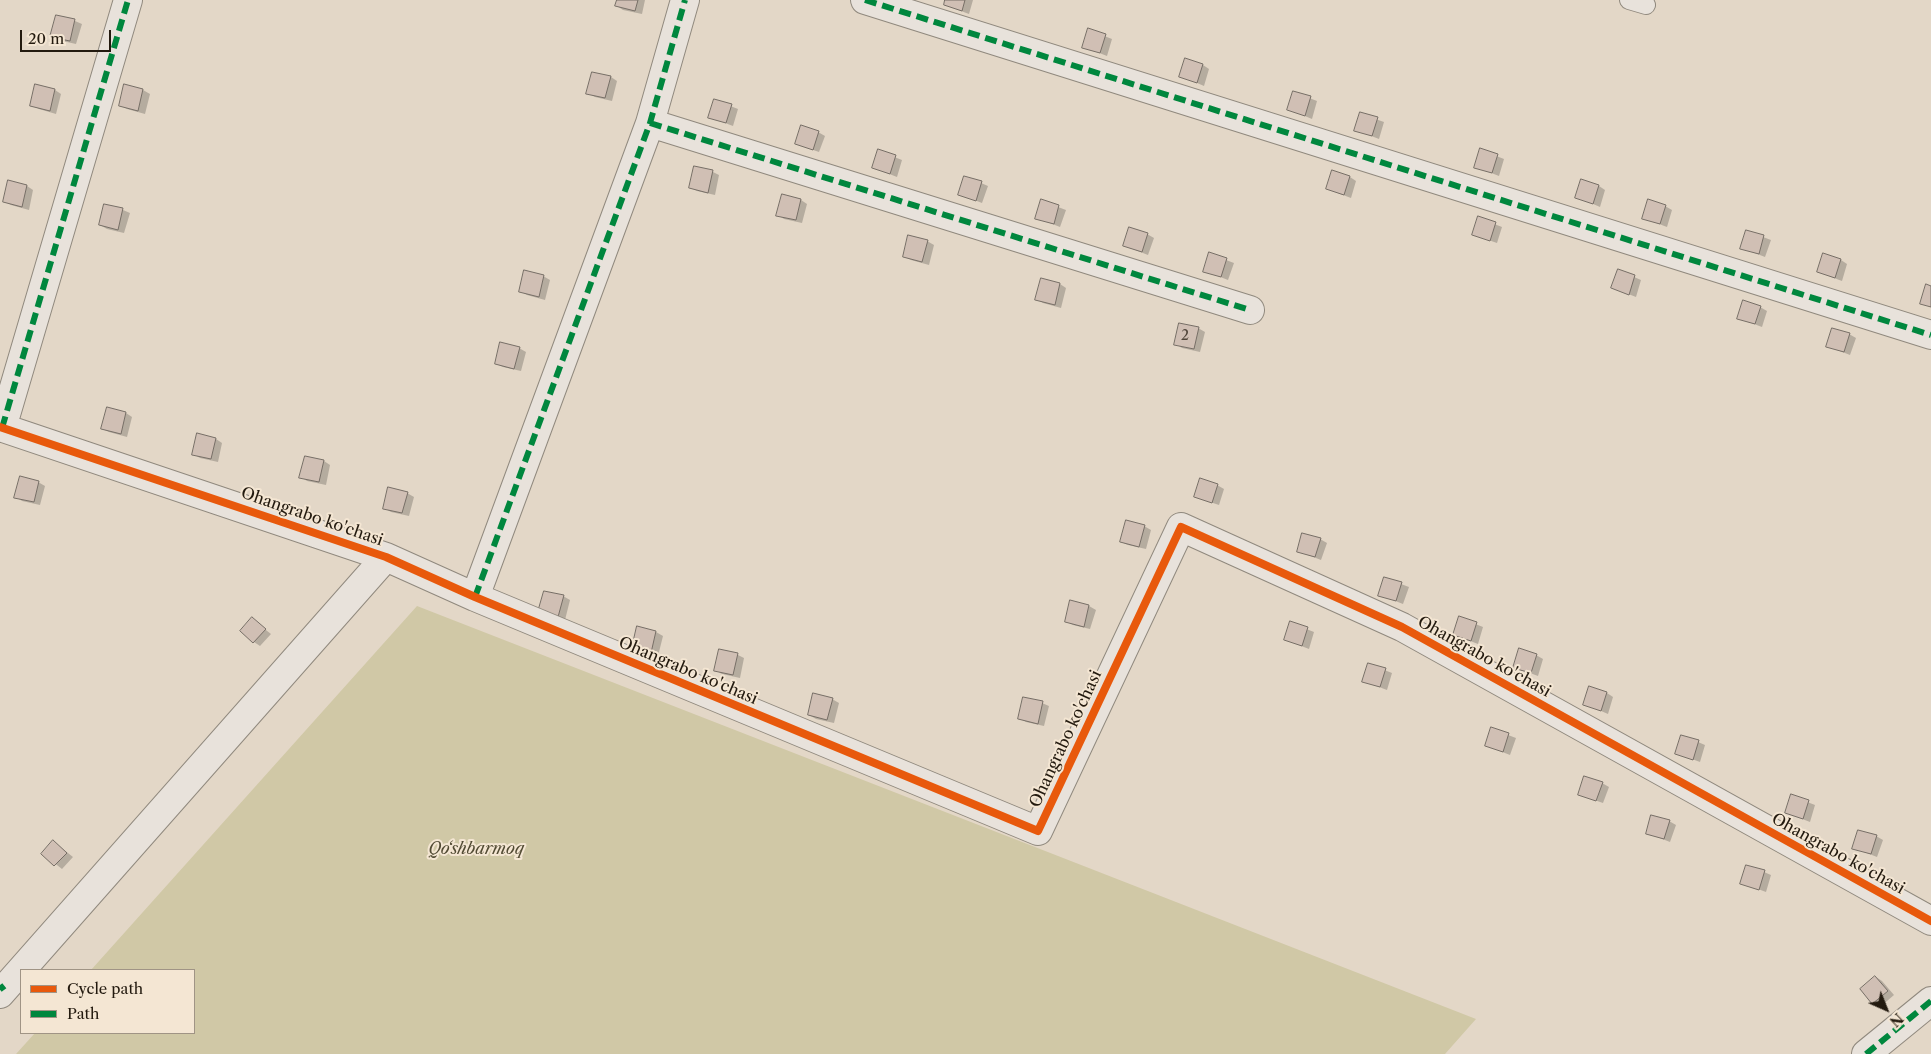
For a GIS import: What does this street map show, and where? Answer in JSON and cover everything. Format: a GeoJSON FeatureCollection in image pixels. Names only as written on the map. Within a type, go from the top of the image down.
{"type":"FeatureCollection","features":[{"type":"Feature","properties":{"kind":"street"},"geometry":{"type":"LineString","coordinates":[[1,428],[128,0]]}},
{"type":"Feature","properties":{"kind":"street"},"geometry":{"type":"LineString","coordinates":[[475,597],[650,123],[684,0]]}},
{"type":"Feature","properties":{"kind":"street"},"geometry":{"type":"LineString","coordinates":[[865,0],[1931,335]]}},
{"type":"Feature","properties":{"kind":"street"},"geometry":{"type":"LineString","coordinates":[[650,123],[1250,310]]}},
{"type":"Feature","properties":{"kind":"street","name":"Ohangrabo ko'chasi"},"geometry":{"type":"LineString","coordinates":[[1,428],[386,557],[475,597],[1038,831],[1180,527],[1402,627],[1931,921]]}},
{"type":"Feature","properties":{"kind":"street"},"geometry":{"type":"LineString","coordinates":[[1,990],[386,557]]}},
{"type":"Feature","properties":{"kind":"street"},"geometry":{"type":"LineString","coordinates":[[1866,1054],[1931,1001]]}},
{"type":"Feature","properties":{"kind":"lane"},"geometry":{"type":"LineString","coordinates":[[1629,0],[1646,5]]}},
{"type":"Feature","properties":{"kind":"green space","name":"Qo‘shbarmoq"},"geometry":{"type":"Polygon","coordinates":[[[417,606],[1476,1019],[1445,1054],[16,1054],[34,1034],[195,1034],[195,969],[92,969],[417,606]]]}},
{"type":"Feature","properties":{"kind":"building"},"geometry":{"type":"Polygon","coordinates":[[[617,0],[638,0],[635,11],[615,6],[617,0]]]}},
{"type":"Feature","properties":{"kind":"building"},"geometry":{"type":"Polygon","coordinates":[[[945,0],[965,0],[962,11],[944,5],[945,0]]]}},
{"type":"Feature","properties":{"kind":"building"},"geometry":{"type":"Polygon","coordinates":[[[56,15],[75,19],[70,41],[50,37],[56,15]]]}},
{"type":"Feature","properties":{"kind":"building"},"geometry":{"type":"Polygon","coordinates":[[[1088,28],[1106,34],[1100,53],[1082,48],[1088,28]]]}},
{"type":"Feature","properties":{"kind":"building"},"geometry":{"type":"Polygon","coordinates":[[[1185,58],[1203,64],[1197,83],[1179,77],[1185,58]]]}},
{"type":"Feature","properties":{"kind":"building"},"geometry":{"type":"Polygon","coordinates":[[[592,72],[611,76],[605,98],[586,94],[592,72]]]}},
{"type":"Feature","properties":{"kind":"building"},"geometry":{"type":"Polygon","coordinates":[[[35,84],[55,89],[50,111],[30,106],[35,84]]]}},
{"type":"Feature","properties":{"kind":"building"},"geometry":{"type":"Polygon","coordinates":[[[124,84],[143,89],[138,111],[119,106],[124,84]]]}},
{"type":"Feature","properties":{"kind":"building"},"geometry":{"type":"Polygon","coordinates":[[[1293,91],[1311,96],[1305,116],[1287,110],[1293,91]]]}},
{"type":"Feature","properties":{"kind":"building"},"geometry":{"type":"Polygon","coordinates":[[[714,99],[732,104],[726,123],[708,118],[714,99]]]}},
{"type":"Feature","properties":{"kind":"building"},"geometry":{"type":"Polygon","coordinates":[[[1360,112],[1378,117],[1372,136],[1354,131],[1360,112]]]}},
{"type":"Feature","properties":{"kind":"building"},"geometry":{"type":"Polygon","coordinates":[[[801,125],[819,131],[813,150],[795,144],[801,125]]]}},
{"type":"Feature","properties":{"kind":"building"},"geometry":{"type":"Polygon","coordinates":[[[1480,148],[1498,154],[1492,173],[1474,168],[1480,148]]]}},
{"type":"Feature","properties":{"kind":"building"},"geometry":{"type":"Polygon","coordinates":[[[878,149],[896,155],[890,174],[872,168],[878,149]]]}},
{"type":"Feature","properties":{"kind":"building"},"geometry":{"type":"Polygon","coordinates":[[[694,166],[713,170],[708,193],[689,188],[694,166]]]}},
{"type":"Feature","properties":{"kind":"building"},"geometry":{"type":"Polygon","coordinates":[[[1332,170],[1350,176],[1344,195],[1326,189],[1332,170]]]}},
{"type":"Feature","properties":{"kind":"building"},"geometry":{"type":"Polygon","coordinates":[[[964,176],[982,181],[976,201],[958,195],[964,176]]]}},
{"type":"Feature","properties":{"kind":"building"},"geometry":{"type":"Polygon","coordinates":[[[1581,179],[1599,185],[1593,204],[1575,198],[1581,179]]]}},
{"type":"Feature","properties":{"kind":"building"},"geometry":{"type":"Polygon","coordinates":[[[8,180],[27,185],[22,207],[3,202],[8,180]]]}},
{"type":"Feature","properties":{"kind":"building"},"geometry":{"type":"Polygon","coordinates":[[[782,194],[801,199],[796,220],[776,216],[782,194]]]}},
{"type":"Feature","properties":{"kind":"building"},"geometry":{"type":"Polygon","coordinates":[[[1041,199],[1059,205],[1054,224],[1035,219],[1041,199]]]}},
{"type":"Feature","properties":{"kind":"building"},"geometry":{"type":"Polygon","coordinates":[[[1648,199],[1666,205],[1660,224],[1642,219],[1648,199]]]}},
{"type":"Feature","properties":{"kind":"building"},"geometry":{"type":"Polygon","coordinates":[[[104,204],[123,208],[118,230],[99,225],[104,204]]]}},
{"type":"Feature","properties":{"kind":"building"},"geometry":{"type":"Polygon","coordinates":[[[1478,216],[1496,222],[1490,241],[1472,235],[1478,216]]]}},
{"type":"Feature","properties":{"kind":"building"},"geometry":{"type":"Polygon","coordinates":[[[1129,227],[1148,233],[1142,252],[1123,246],[1129,227]]]}},
{"type":"Feature","properties":{"kind":"building"},"geometry":{"type":"Polygon","coordinates":[[[1746,230],[1764,235],[1759,254],[1740,249],[1746,230]]]}},
{"type":"Feature","properties":{"kind":"building"},"geometry":{"type":"Polygon","coordinates":[[[908,235],[928,240],[922,262],[903,257],[908,235]]]}},
{"type":"Feature","properties":{"kind":"building"},"geometry":{"type":"Polygon","coordinates":[[[1209,252],[1227,258],[1221,277],[1203,272],[1209,252]]]}},
{"type":"Feature","properties":{"kind":"building"},"geometry":{"type":"Polygon","coordinates":[[[1823,253],[1841,259],[1835,278],[1817,272],[1823,253]]]}},
{"type":"Feature","properties":{"kind":"building"},"geometry":{"type":"Polygon","coordinates":[[[1618,269],[1635,275],[1629,295],[1611,288],[1618,269]]]}},
{"type":"Feature","properties":{"kind":"building"},"geometry":{"type":"Polygon","coordinates":[[[524,270],[544,275],[539,297],[519,292],[524,270]]]}},
{"type":"Feature","properties":{"kind":"building"},"geometry":{"type":"Polygon","coordinates":[[[1041,278],[1060,283],[1055,305],[1035,300],[1041,278]]]}},
{"type":"Feature","properties":{"kind":"building"},"geometry":{"type":"Polygon","coordinates":[[[1926,284],[1931,286],[1931,307],[1920,304],[1926,284]]]}},
{"type":"Feature","properties":{"kind":"building"},"geometry":{"type":"Polygon","coordinates":[[[1743,300],[1761,306],[1755,324],[1737,319],[1743,300]]]}},
{"type":"Feature","properties":{"kind":"building"},"geometry":{"type":"Polygon","coordinates":[[[1179,323],[1199,327],[1194,349],[1174,345],[1179,323]]]}},
{"type":"Feature","properties":{"kind":"building"},"geometry":{"type":"Polygon","coordinates":[[[1832,328],[1850,333],[1844,352],[1826,347],[1832,328]]]}},
{"type":"Feature","properties":{"kind":"building"},"geometry":{"type":"Polygon","coordinates":[[[500,342],[520,347],[514,369],[495,364],[500,342]]]}},
{"type":"Feature","properties":{"kind":"building"},"geometry":{"type":"Polygon","coordinates":[[[107,407],[126,412],[121,434],[101,429],[107,407]]]}},
{"type":"Feature","properties":{"kind":"building"},"geometry":{"type":"Polygon","coordinates":[[[197,433],[216,438],[211,459],[192,455],[197,433]]]}},
{"type":"Feature","properties":{"kind":"building"},"geometry":{"type":"Polygon","coordinates":[[[305,456],[324,460],[319,482],[299,478],[305,456]]]}},
{"type":"Feature","properties":{"kind":"building"},"geometry":{"type":"Polygon","coordinates":[[[20,476],[39,481],[34,502],[14,498],[20,476]]]}},
{"type":"Feature","properties":{"kind":"building"},"geometry":{"type":"Polygon","coordinates":[[[1200,478],[1218,484],[1212,503],[1194,497],[1200,478]]]}},
{"type":"Feature","properties":{"kind":"building"},"geometry":{"type":"Polygon","coordinates":[[[388,487],[408,492],[402,513],[383,509],[388,487]]]}},
{"type":"Feature","properties":{"kind":"building"},"geometry":{"type":"Polygon","coordinates":[[[1126,520],[1145,525],[1139,547],[1120,542],[1126,520]]]}},
{"type":"Feature","properties":{"kind":"building"},"geometry":{"type":"Polygon","coordinates":[[[1302,533],[1321,538],[1315,557],[1297,552],[1302,533]]]}},
{"type":"Feature","properties":{"kind":"building"},"geometry":{"type":"Polygon","coordinates":[[[1384,577],[1402,582],[1396,601],[1378,596],[1384,577]]]}},
{"type":"Feature","properties":{"kind":"building"},"geometry":{"type":"Polygon","coordinates":[[[544,591],[564,595],[558,617],[538,612],[544,591]]]}},
{"type":"Feature","properties":{"kind":"building"},"geometry":{"type":"Polygon","coordinates":[[[1070,600],[1089,605],[1084,627],[1065,622],[1070,600]]]}},
{"type":"Feature","properties":{"kind":"building"},"geometry":{"type":"Polygon","coordinates":[[[1459,616],[1477,622],[1471,641],[1453,635],[1459,616]]]}},
{"type":"Feature","properties":{"kind":"building"},"geometry":{"type":"Polygon","coordinates":[[[252,617],[266,629],[253,643],[240,631],[252,617]]]}},
{"type":"Feature","properties":{"kind":"building"},"geometry":{"type":"Polygon","coordinates":[[[1290,621],[1308,627],[1302,646],[1284,640],[1290,621]]]}},
{"type":"Feature","properties":{"kind":"building"},"geometry":{"type":"Polygon","coordinates":[[[637,626],[656,631],[651,653],[632,648],[637,626]]]}},
{"type":"Feature","properties":{"kind":"building"},"geometry":{"type":"Polygon","coordinates":[[[1519,648],[1537,654],[1531,673],[1513,668],[1519,648]]]}},
{"type":"Feature","properties":{"kind":"building"},"geometry":{"type":"Polygon","coordinates":[[[719,649],[738,653],[733,675],[714,671],[719,649]]]}},
{"type":"Feature","properties":{"kind":"building"},"geometry":{"type":"Polygon","coordinates":[[[1368,663],[1386,668],[1380,687],[1362,682],[1368,663]]]}},
{"type":"Feature","properties":{"kind":"building"},"geometry":{"type":"Polygon","coordinates":[[[1589,686],[1607,692],[1601,711],[1583,705],[1589,686]]]}},
{"type":"Feature","properties":{"kind":"building"},"geometry":{"type":"Polygon","coordinates":[[[813,693],[833,698],[827,720],[808,715],[813,693]]]}},
{"type":"Feature","properties":{"kind":"building"},"geometry":{"type":"Polygon","coordinates":[[[1023,697],[1043,701],[1038,724],[1018,719],[1023,697]]]}},
{"type":"Feature","properties":{"kind":"building"},"geometry":{"type":"Polygon","coordinates":[[[1491,727],[1509,733],[1503,752],[1485,746],[1491,727]]]}},
{"type":"Feature","properties":{"kind":"building"},"geometry":{"type":"Polygon","coordinates":[[[1681,735],[1699,740],[1693,760],[1675,754],[1681,735]]]}},
{"type":"Feature","properties":{"kind":"building"},"geometry":{"type":"Polygon","coordinates":[[[1584,776],[1603,782],[1596,801],[1578,795],[1584,776]]]}},
{"type":"Feature","properties":{"kind":"building"},"geometry":{"type":"Polygon","coordinates":[[[1791,794],[1809,800],[1803,819],[1785,813],[1791,794]]]}},
{"type":"Feature","properties":{"kind":"building"},"geometry":{"type":"Polygon","coordinates":[[[1651,815],[1670,820],[1664,839],[1646,834],[1651,815]]]}},
{"type":"Feature","properties":{"kind":"building"},"geometry":{"type":"Polygon","coordinates":[[[1858,830],[1877,835],[1871,854],[1852,849],[1858,830]]]}},
{"type":"Feature","properties":{"kind":"building"},"geometry":{"type":"Polygon","coordinates":[[[53,840],[67,853],[54,866],[41,854],[53,840]]]}},
{"type":"Feature","properties":{"kind":"building"},"geometry":{"type":"Polygon","coordinates":[[[1746,865],[1765,870],[1759,890],[1740,884],[1746,865]]]}},
{"type":"Feature","properties":{"kind":"building"},"geometry":{"type":"Polygon","coordinates":[[[1875,976],[1888,991],[1872,1004],[1860,989],[1875,976]]]}},
{"type":"Feature","properties":{"kind":"marked path"},"geometry":{"type":"LineString","coordinates":[[2,428],[128,0]]}},
{"type":"Feature","properties":{"kind":"marked path"},"geometry":{"type":"LineString","coordinates":[[475,597],[650,123],[685,0]]}},
{"type":"Feature","properties":{"kind":"marked path"},"geometry":{"type":"LineString","coordinates":[[865,0],[1931,335]]}},
{"type":"Feature","properties":{"kind":"marked path"},"geometry":{"type":"LineString","coordinates":[[650,123],[1250,310]]}},
{"type":"Feature","properties":{"kind":"marked path"},"geometry":{"type":"LineString","coordinates":[[0,985],[4,990]]}},
{"type":"Feature","properties":{"kind":"marked path"},"geometry":{"type":"LineString","coordinates":[[1866,1054],[1931,1001]]}},
{"type":"Feature","properties":{"kind":"cycle path"},"geometry":{"type":"LineString","coordinates":[[0,427],[386,557],[475,597],[1038,831],[1181,527],[1402,627],[1931,921]]}}]}
